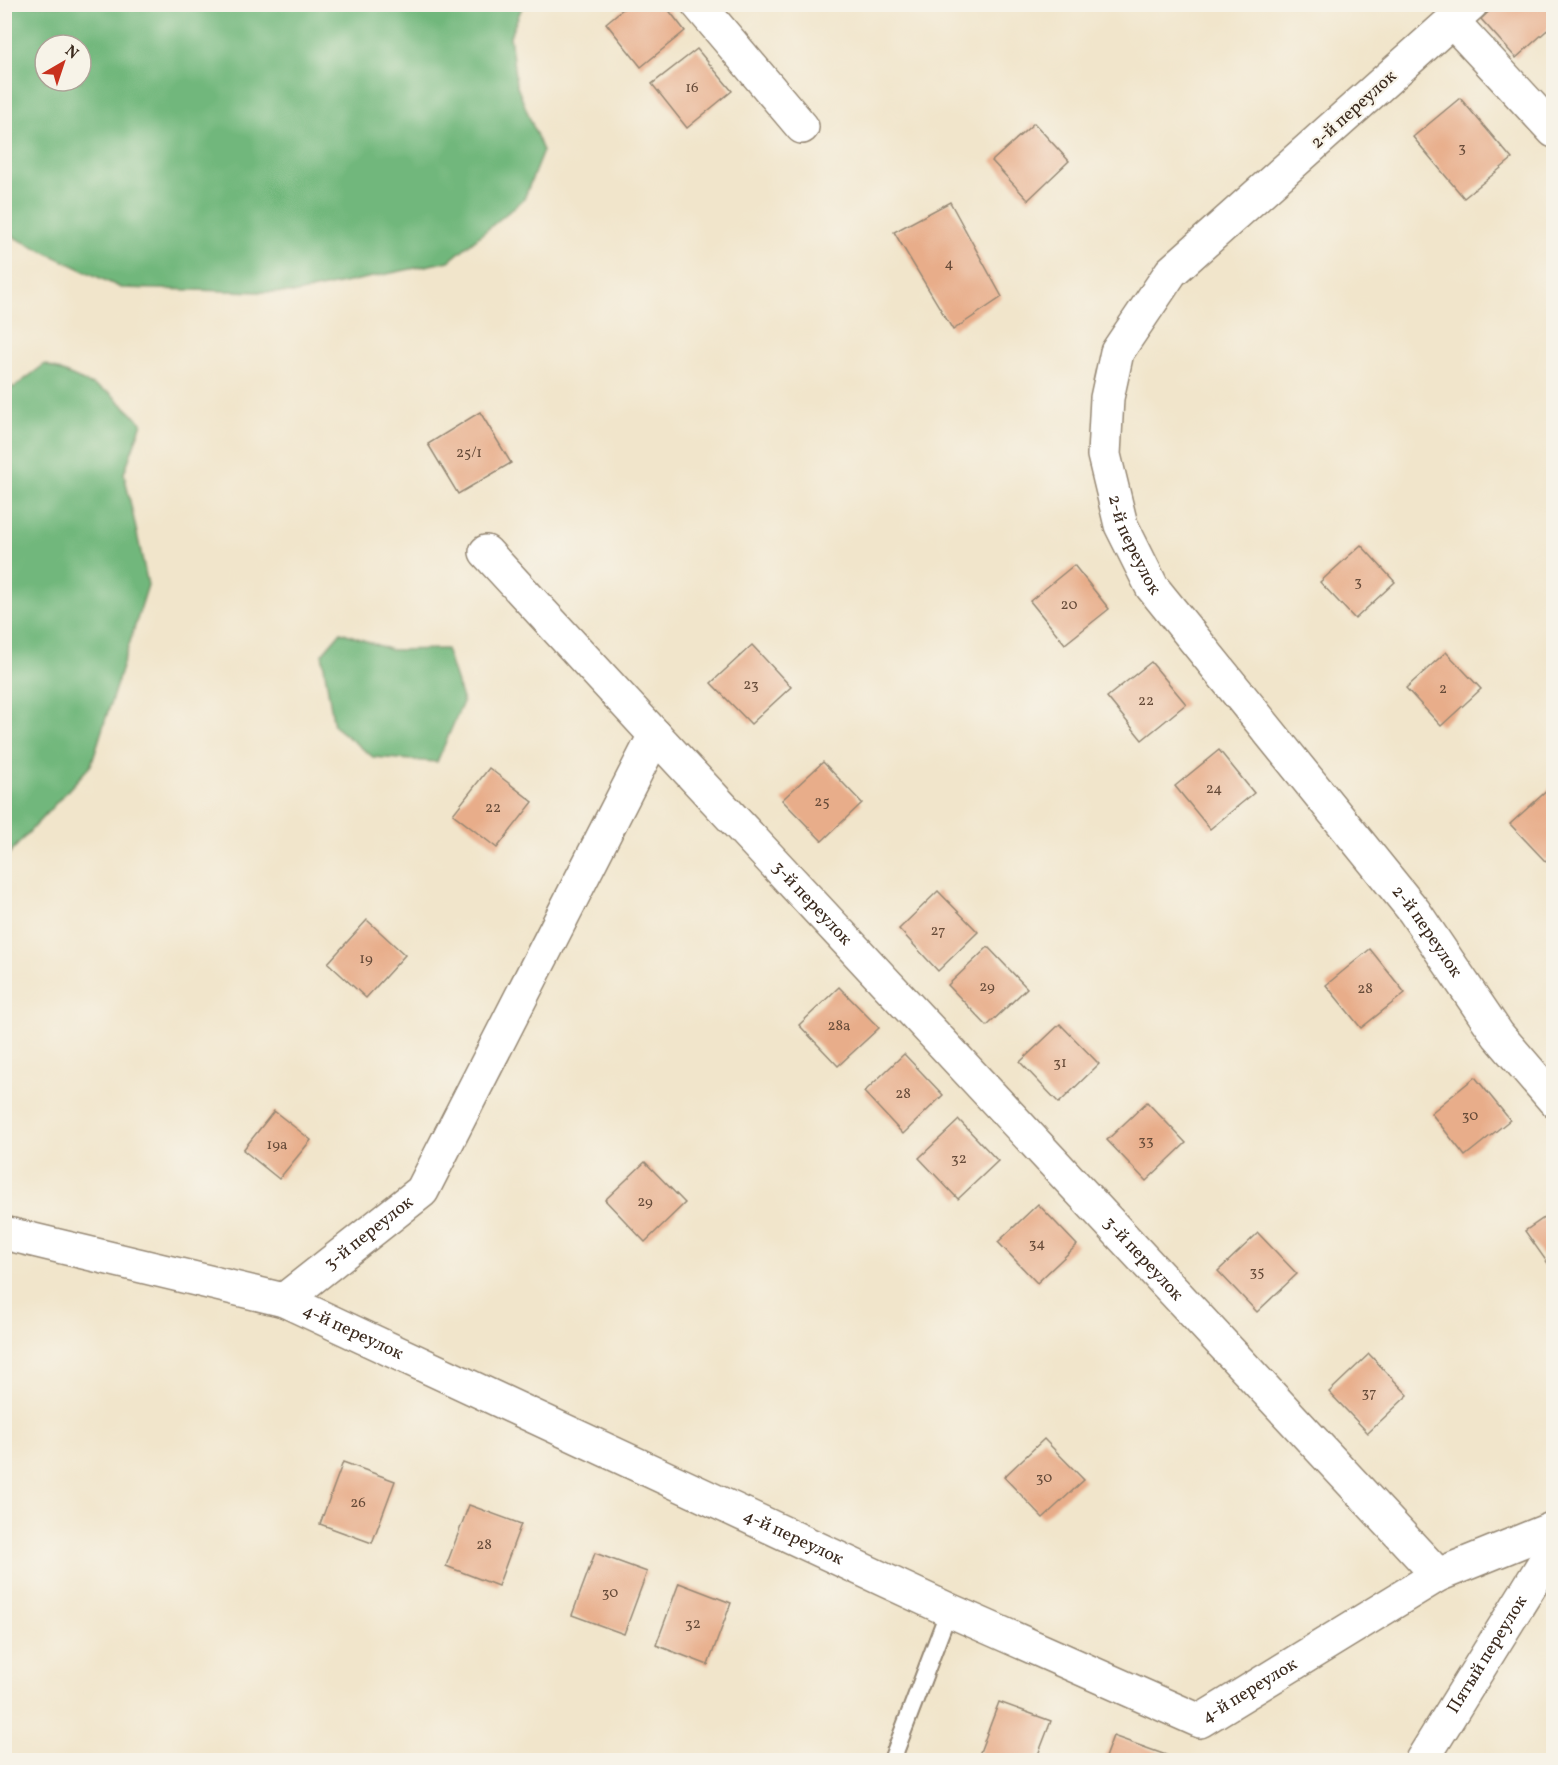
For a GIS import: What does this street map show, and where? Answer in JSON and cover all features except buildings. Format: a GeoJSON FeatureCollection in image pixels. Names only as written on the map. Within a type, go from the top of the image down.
{"type":"FeatureCollection","features":[{"type":"Feature","properties":{"kind":"street"},"geometry":{"type":"LineString","coordinates":[[698,4],[802,126]]}},
{"type":"Feature","properties":{"kind":"street"},"geometry":{"type":"LineString","coordinates":[[1462,13],[1554,131]]}},
{"type":"Feature","properties":{"kind":"street","name":"2-й переулок"},"geometry":{"type":"LineString","coordinates":[[1462,13],[1171,272],[1117,352],[1107,398],[1104,455],[1121,525],[1152,587],[1414,911],[1498,1035],[1554,1100]]}},
{"type":"Feature","properties":{"kind":"street"},"geometry":{"type":"LineString","coordinates":[[486,552],[656,735]]}},
{"type":"Feature","properties":{"kind":"street","name":"3-й переулок"},"geometry":{"type":"LineString","coordinates":[[284,1300],[422,1191],[656,735],[1438,1575]]}},
{"type":"Feature","properties":{"kind":"street","name":"4-й переулок"},"geometry":{"type":"LineString","coordinates":[[4,1233],[284,1300],[949,1610],[1200,1721],[1438,1575],[1554,1528]]}},
{"type":"Feature","properties":{"kind":"street","name":"Пятый переулок"},"geometry":{"type":"LineString","coordinates":[[1422,1761],[1554,1547]]}},
{"type":"Feature","properties":{"kind":"lane"},"geometry":{"type":"LineString","coordinates":[[891,1761],[949,1610]]}},
{"type":"Feature","properties":{"kind":"green space"},"geometry":{"type":"Polygon","coordinates":[[[4,5],[523,5],[510,36],[516,84],[543,151],[524,199],[449,261],[296,293],[121,288],[11,236],[5,230],[4,5]]]}},
{"type":"Feature","properties":{"kind":"green space"},"geometry":{"type":"Polygon","coordinates":[[[45,364],[110,393],[142,423],[124,473],[148,585],[91,765],[8,855],[5,865],[5,379],[13,388],[45,364]]]}},
{"type":"Feature","properties":{"kind":"green space"},"geometry":{"type":"Polygon","coordinates":[[[341,632],[391,650],[446,649],[463,702],[437,762],[373,757],[334,726],[322,654],[341,632]]]}}]}
